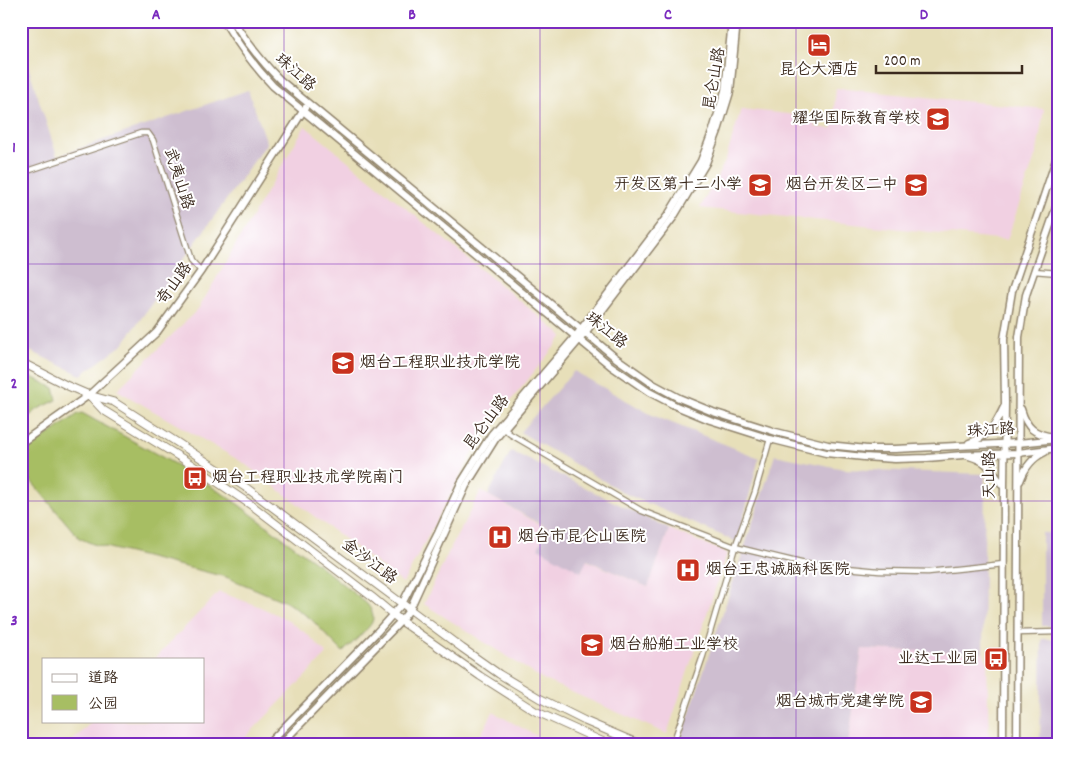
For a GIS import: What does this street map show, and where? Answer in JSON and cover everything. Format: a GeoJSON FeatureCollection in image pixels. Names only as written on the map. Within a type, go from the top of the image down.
{"type":"FeatureCollection","features":[{"type":"Feature","properties":{"kind":"main road","name":"金沙江路"},"geometry":{"type":"LineString","coordinates":[[21,362],[68,386],[114,402],[248,489],[402,604],[500,674],[539,698],[585,721],[639,744]]}},
{"type":"Feature","properties":{"kind":"main road","name":"金沙江路"},"geometry":{"type":"LineString","coordinates":[[89,394],[103,410],[183,459],[254,507],[401,621],[480,676],[535,711],[608,744]]}},
{"type":"Feature","properties":{"kind":"street"},"geometry":{"type":"LineString","coordinates":[[224,21],[252,64],[273,86],[611,366],[649,392],[676,406],[710,420],[770,439],[826,452],[864,457],[895,459],[927,458],[1055,449]]}},
{"type":"Feature","properties":{"kind":"street","name":"珠江路"},"geometry":{"type":"LineString","coordinates":[[233,21],[264,64],[280,80],[616,358],[653,384],[679,398],[713,412],[776,432],[828,445],[866,449],[928,448],[1018,443],[1058,438]]}},
{"type":"Feature","properties":{"kind":"street","name":"昆仑山路"},"geometry":{"type":"LineString","coordinates":[[583,331],[668,215],[701,161],[725,91],[732,21]]}},
{"type":"Feature","properties":{"kind":"street","name":"昆仑山路"},"geometry":{"type":"LineString","coordinates":[[268,744],[402,604],[461,483],[492,435],[583,331],[672,218],[706,163],[718,130],[730,92],[738,21]]}},
{"type":"Feature","properties":{"kind":"street","name":"奇山路"},"geometry":{"type":"LineString","coordinates":[[21,443],[89,394],[157,332],[201,271],[308,103]]}},
{"type":"Feature","properties":{"kind":"street","name":"武夷山路"},"geometry":{"type":"LineString","coordinates":[[21,174],[141,133],[148,133],[153,140],[191,260],[201,271]]}},
{"type":"Feature","properties":{"kind":"street","name":"天山路"},"geometry":{"type":"LineString","coordinates":[[1003,744],[1004,339],[1012,291],[1058,154]]}},
{"type":"Feature","properties":{"kind":"street","name":"天山路"},"geometry":{"type":"LineString","coordinates":[[1017,744],[1019,337],[1026,295],[1058,202]]}},
{"type":"Feature","properties":{"kind":"street"},"geometry":{"type":"LineString","coordinates":[[1034,271],[1058,272]]}},
{"type":"Feature","properties":{"kind":"street","name":"昆仑山路"},"geometry":{"type":"LineString","coordinates":[[281,744],[401,621],[410,609],[466,486],[496,438],[577,338]]}},
{"type":"Feature","properties":{"kind":"street"},"geometry":{"type":"LineString","coordinates":[[963,446],[984,436],[993,428],[1005,403]]}},
{"type":"Feature","properties":{"kind":"street"},"geometry":{"type":"LineString","coordinates":[[1019,404],[1024,420],[1034,432],[1058,438]]}},
{"type":"Feature","properties":{"kind":"street"},"geometry":{"type":"LineString","coordinates":[[500,425],[510,434],[642,511],[735,547],[806,564],[879,571],[928,572],[1004,564]]}},
{"type":"Feature","properties":{"kind":"street"},"geometry":{"type":"LineString","coordinates":[[673,744],[703,656],[735,547],[755,492],[770,439]]}},
{"type":"Feature","properties":{"kind":"street"},"geometry":{"type":"LineString","coordinates":[[1018,487],[1022,474],[1028,464],[1035,457],[1055,449]]}},
{"type":"Feature","properties":{"kind":"street"},"geometry":{"type":"LineString","coordinates":[[963,455],[980,460],[989,466],[1004,487]]}},
{"type":"Feature","properties":{"kind":"street"},"geometry":{"type":"LineString","coordinates":[[1017,633],[1058,632]]}},
{"type":"Feature","properties":{"kind":"shaded area"},"geometry":{"type":"Polygon","coordinates":[[[21,63],[27,63],[57,156],[248,90],[267,143],[122,345],[81,375],[21,345],[21,63]]]}},
{"type":"Feature","properties":{"kind":"shaded area"},"geometry":{"type":"Polygon","coordinates":[[[836,88],[1044,109],[1037,151],[1007,240],[700,208],[725,162],[741,109],[816,117],[815,127],[832,129],[836,88]]]}},
{"type":"Feature","properties":{"kind":"shaded area","name":"烟台工程职业技术学院"},"geometry":{"type":"Polygon","coordinates":[[[305,126],[563,336],[480,439],[403,583],[242,462],[117,390],[199,308],[305,126]]]}},
{"type":"Feature","properties":{"kind":"shaded area"},"geometry":{"type":"Polygon","coordinates":[[[574,371],[652,415],[759,458],[737,542],[626,494],[520,432],[574,371]]]}},
{"type":"Feature","properties":{"kind":"shaded area"},"geometry":{"type":"Polygon","coordinates":[[[511,451],[669,529],[648,587],[587,560],[581,572],[538,548],[548,528],[488,495],[511,451]]]}},
{"type":"Feature","properties":{"kind":"shaded area"},"geometry":{"type":"Polygon","coordinates":[[[775,455],[844,469],[985,474],[983,653],[862,649],[848,744],[696,744],[681,739],[775,455]]]}},
{"type":"Feature","properties":{"kind":"shaded area","name":"烟台船舶工业学校"},"geometry":{"type":"Polygon","coordinates":[[[481,491],[548,529],[581,572],[586,560],[648,587],[669,529],[727,553],[667,734],[544,680],[424,604],[452,545],[481,491]]]}},
{"type":"Feature","properties":{"kind":"shaded area"},"geometry":{"type":"Polygon","coordinates":[[[1042,533],[1058,533],[1058,626],[1042,626],[1042,533]]]}},
{"type":"Feature","properties":{"kind":"shaded area"},"geometry":{"type":"Polygon","coordinates":[[[219,592],[258,606],[286,619],[307,634],[327,654],[239,744],[70,744],[91,722],[205,722],[205,658],[155,658],[219,592]]]}},
{"type":"Feature","properties":{"kind":"shaded area"},"geometry":{"type":"Polygon","coordinates":[[[1042,639],[1058,639],[1058,744],[1040,744],[1042,639]]]}},
{"type":"Feature","properties":{"kind":"shaded area","name":"烟台城市党建学院"},"geometry":{"type":"Polygon","coordinates":[[[862,649],[983,653],[987,661],[989,744],[848,744],[862,649]]]}},
{"type":"Feature","properties":{"kind":"shaded area"},"geometry":{"type":"Polygon","coordinates":[[[493,712],[551,744],[476,744],[493,712]]]}},
{"type":"Feature","properties":{"kind":"green space"},"geometry":{"type":"Polygon","coordinates":[[[21,372],[54,388],[57,400],[38,409],[21,423],[21,372]]]}},
{"type":"Feature","properties":{"kind":"green space"},"geometry":{"type":"Polygon","coordinates":[[[82,413],[180,467],[231,499],[319,565],[367,604],[371,610],[373,619],[364,633],[343,652],[310,618],[286,602],[226,577],[93,544],[79,538],[21,469],[21,454],[82,413]]]}},
{"type":"Feature","properties":{"kind":"place","name":"昆仑大酒店"},"geometry":{"type":"Point","coordinates":[819,45]}},
{"type":"Feature","properties":{"kind":"place","name":"耀华国际教育学校"},"geometry":{"type":"Point","coordinates":[938,119]}},
{"type":"Feature","properties":{"kind":"place","name":"开发区第十二小学"},"geometry":{"type":"Point","coordinates":[760,185]}},
{"type":"Feature","properties":{"kind":"place","name":"烟台开发区二中"},"geometry":{"type":"Point","coordinates":[916,185]}},
{"type":"Feature","properties":{"kind":"place","name":"烟台工程职业技术学院"},"geometry":{"type":"Point","coordinates":[343,363]}},
{"type":"Feature","properties":{"kind":"place","name":"烟台工程职业技术学院南门"},"geometry":{"type":"Point","coordinates":[195,478]}},
{"type":"Feature","properties":{"kind":"place","name":"烟台市昆仑山医院"},"geometry":{"type":"Point","coordinates":[500,537]}},
{"type":"Feature","properties":{"kind":"place","name":"烟台王忠诚脑科医院"},"geometry":{"type":"Point","coordinates":[688,570]}},
{"type":"Feature","properties":{"kind":"place","name":"烟台船舶工业学校"},"geometry":{"type":"Point","coordinates":[592,645]}},
{"type":"Feature","properties":{"kind":"place","name":"业达工业园"},"geometry":{"type":"Point","coordinates":[996,659]}},
{"type":"Feature","properties":{"kind":"place","name":"烟台城市党建学院"},"geometry":{"type":"Point","coordinates":[921,702]}}]}
